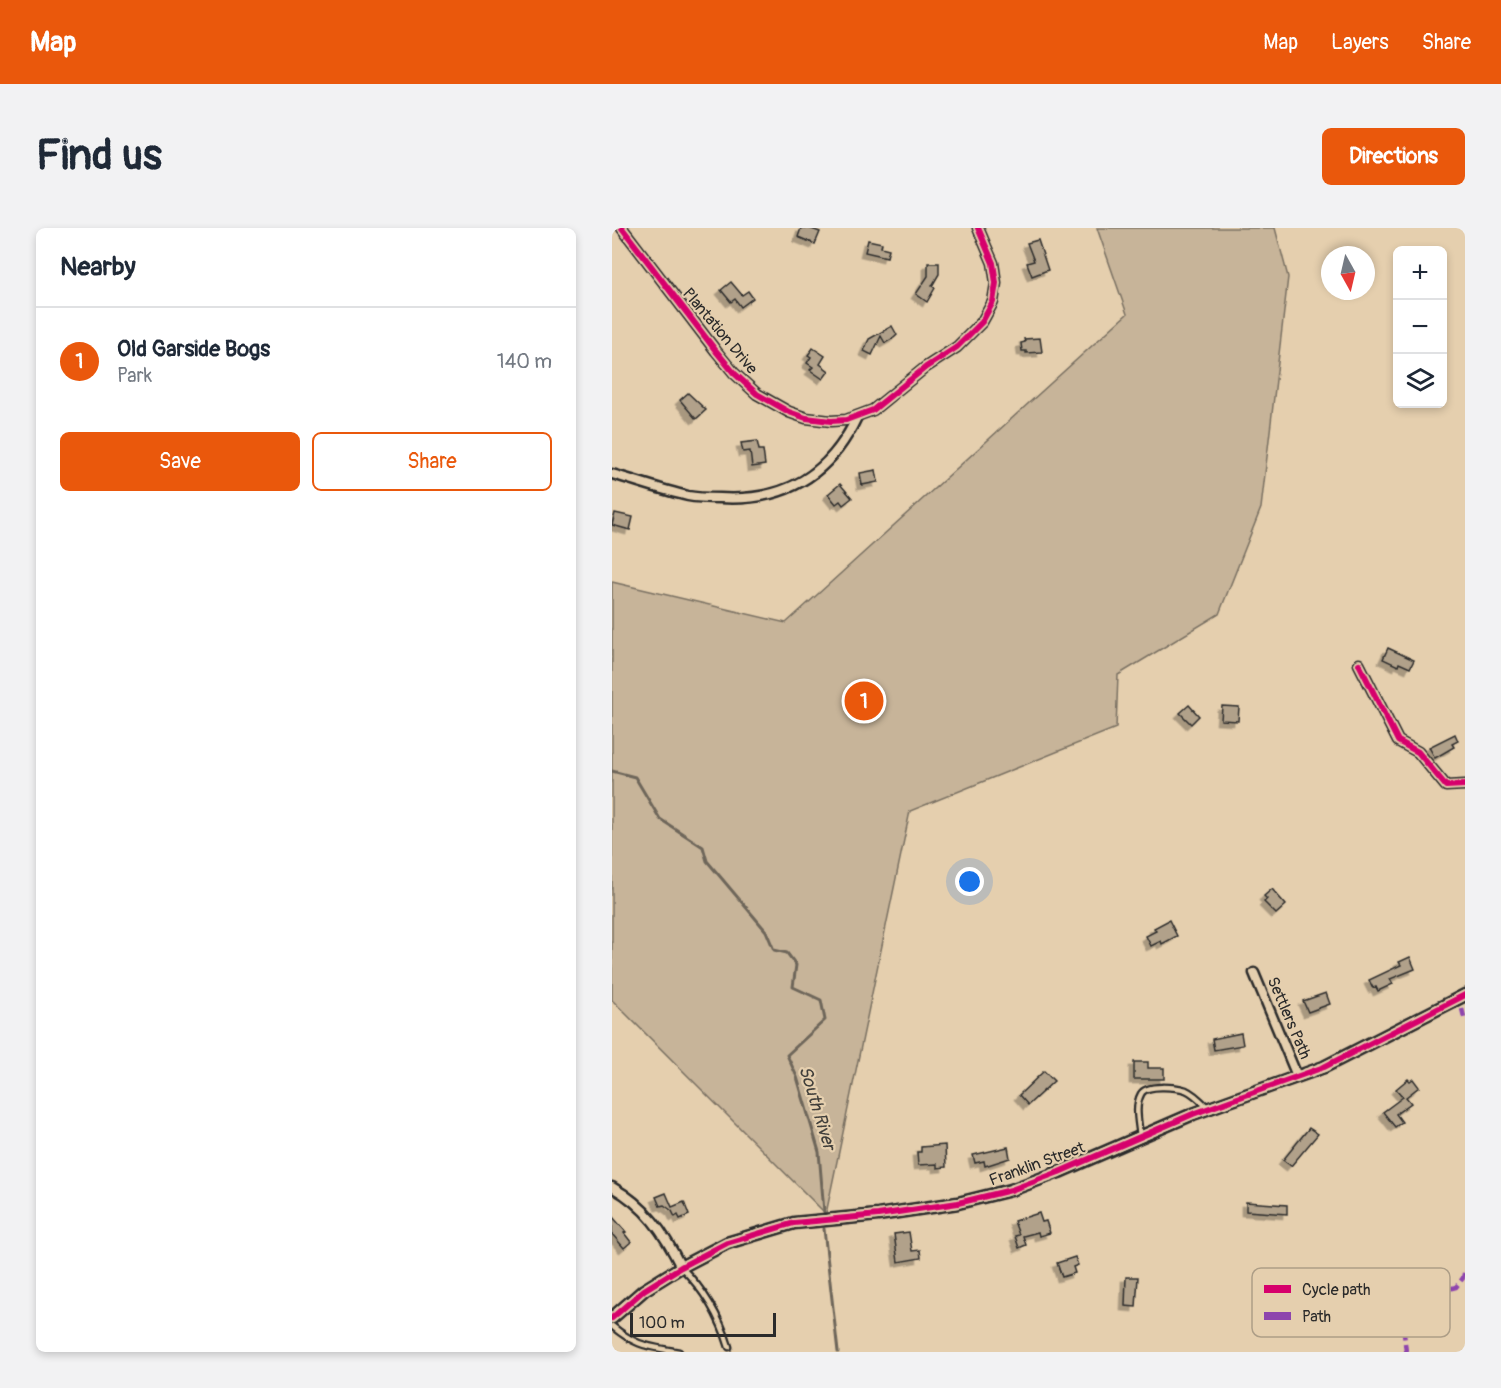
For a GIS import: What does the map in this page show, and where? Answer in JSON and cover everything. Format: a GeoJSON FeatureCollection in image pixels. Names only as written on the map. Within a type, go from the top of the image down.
{"type":"FeatureCollection","features":[{"type":"Feature","properties":{"kind":"street","name":"Plantation Drive"},"geometry":{"type":"LineString","coordinates":[[622,228],[716,351],[757,394],[789,412],[806,418],[841,421],[857,417]]}},
{"type":"Feature","properties":{"kind":"street"},"geometry":{"type":"LineString","coordinates":[[612,474],[689,496],[738,499],[769,495],[806,480],[820,468],[848,436],[857,417],[883,404],[926,367],[957,347],[982,322],[993,302],[996,283],[993,263],[978,228]]}},
{"type":"Feature","properties":{"kind":"street"},"geometry":{"type":"LineString","coordinates":[[1359,664],[1398,741],[1418,752],[1446,786],[1465,785]]}},
{"type":"Feature","properties":{"kind":"street","name":"Settlers Path"},"geometry":{"type":"LineString","coordinates":[[1254,973],[1297,1076]]}},
{"type":"Feature","properties":{"kind":"street","name":"Franklin Street"},"geometry":{"type":"LineString","coordinates":[[612,1318],[644,1290],[727,1243],[794,1223],[878,1215],[993,1196],[1059,1173],[1208,1108],[1324,1066],[1465,995]]}},
{"type":"Feature","properties":{"kind":"street"},"geometry":{"type":"LineString","coordinates":[[612,1187],[636,1203],[655,1222],[681,1267]]}},
{"type":"Feature","properties":{"kind":"lane"},"geometry":{"type":"LineString","coordinates":[[1140,1137],[1137,1113],[1141,1093],[1145,1089],[1168,1087],[1186,1090],[1208,1108]]}},
{"type":"Feature","properties":{"kind":"lane"},"geometry":{"type":"LineString","coordinates":[[681,1267],[698,1284],[722,1325],[729,1347]]}},
{"type":"Feature","properties":{"kind":"lane"},"geometry":{"type":"LineString","coordinates":[[612,1326],[628,1340],[641,1345],[679,1352]]}},
{"type":"Feature","properties":{"kind":"shaded area"},"geometry":{"type":"Polygon","coordinates":[[[1097,228],[1275,228],[1288,277],[1261,508],[1219,614],[1118,675],[1116,728],[910,811],[826,1214],[612,1000],[612,582],[786,623],[1127,314],[1097,228]]]}},
{"type":"Feature","properties":{"kind":"building"},"geometry":{"type":"Polygon","coordinates":[[[801,228],[820,232],[815,244],[798,237],[801,228]]]}},
{"type":"Feature","properties":{"kind":"building"},"geometry":{"type":"Polygon","coordinates":[[[868,240],[882,243],[881,247],[889,249],[887,257],[865,252],[868,240]]]}},
{"type":"Feature","properties":{"kind":"building"},"geometry":{"type":"Polygon","coordinates":[[[1038,240],[1048,270],[1032,276],[1027,263],[1034,261],[1027,243],[1038,240]]]}},
{"type":"Feature","properties":{"kind":"building"},"geometry":{"type":"Polygon","coordinates":[[[928,263],[939,263],[939,274],[932,286],[935,288],[927,302],[916,294],[928,276],[928,263]]]}},
{"type":"Feature","properties":{"kind":"building"},"geometry":{"type":"Polygon","coordinates":[[[731,282],[742,295],[748,291],[753,298],[741,307],[735,299],[731,302],[721,290],[731,282]]]}},
{"type":"Feature","properties":{"kind":"building"},"geometry":{"type":"Polygon","coordinates":[[[892,326],[897,335],[894,338],[885,343],[881,336],[872,355],[864,351],[869,339],[892,326]]]}},
{"type":"Feature","properties":{"kind":"building"},"geometry":{"type":"Polygon","coordinates":[[[1040,338],[1042,352],[1022,351],[1021,343],[1025,342],[1024,339],[1040,338]]]}},
{"type":"Feature","properties":{"kind":"building"},"geometry":{"type":"Polygon","coordinates":[[[813,348],[825,356],[820,364],[829,371],[823,379],[810,370],[813,367],[807,363],[811,357],[808,355],[813,348]]]}},
{"type":"Feature","properties":{"kind":"building"},"geometry":{"type":"Polygon","coordinates":[[[688,393],[706,410],[696,419],[680,400],[688,393]]]}},
{"type":"Feature","properties":{"kind":"building"},"geometry":{"type":"Polygon","coordinates":[[[757,441],[759,450],[763,450],[765,465],[752,467],[750,451],[743,452],[741,443],[757,441]]]}},
{"type":"Feature","properties":{"kind":"building"},"geometry":{"type":"Polygon","coordinates":[[[876,470],[878,482],[862,485],[860,473],[876,470]]]}},
{"type":"Feature","properties":{"kind":"building"},"geometry":{"type":"Polygon","coordinates":[[[840,484],[852,498],[843,505],[840,501],[836,504],[828,494],[840,484]]]}},
{"type":"Feature","properties":{"kind":"building"},"geometry":{"type":"Polygon","coordinates":[[[615,513],[633,517],[630,530],[612,525],[615,513]]]}},
{"type":"Feature","properties":{"kind":"building"},"geometry":{"type":"Polygon","coordinates":[[[1388,648],[1414,660],[1410,668],[1399,663],[1398,666],[1383,659],[1388,648]]]}},
{"type":"Feature","properties":{"kind":"building"},"geometry":{"type":"Polygon","coordinates":[[[1189,705],[1199,716],[1191,724],[1180,713],[1189,705]]]}},
{"type":"Feature","properties":{"kind":"building"},"geometry":{"type":"Polygon","coordinates":[[[1222,706],[1239,707],[1238,721],[1221,720],[1222,706]]]}},
{"type":"Feature","properties":{"kind":"building"},"geometry":{"type":"Polygon","coordinates":[[[1455,734],[1458,741],[1452,744],[1454,747],[1435,758],[1429,747],[1455,734]]]}},
{"type":"Feature","properties":{"kind":"building"},"geometry":{"type":"Polygon","coordinates":[[[1272,889],[1286,905],[1276,914],[1264,902],[1267,899],[1264,896],[1272,889]]]}},
{"type":"Feature","properties":{"kind":"building"},"geometry":{"type":"Polygon","coordinates":[[[1169,920],[1177,936],[1162,944],[1161,941],[1151,946],[1146,936],[1156,931],[1154,928],[1169,920]]]}},
{"type":"Feature","properties":{"kind":"building"},"geometry":{"type":"Polygon","coordinates":[[[1410,957],[1415,969],[1390,979],[1393,984],[1378,991],[1376,987],[1373,988],[1369,980],[1401,965],[1399,962],[1410,957]]]}},
{"type":"Feature","properties":{"kind":"building"},"geometry":{"type":"Polygon","coordinates":[[[1326,993],[1330,1004],[1308,1012],[1303,1001],[1326,993]]]}},
{"type":"Feature","properties":{"kind":"building"},"geometry":{"type":"Polygon","coordinates":[[[1241,1033],[1243,1045],[1214,1050],[1212,1039],[1241,1033]]]}},
{"type":"Feature","properties":{"kind":"building"},"geometry":{"type":"Polygon","coordinates":[[[1134,1062],[1148,1062],[1148,1068],[1164,1068],[1164,1079],[1134,1079],[1134,1062]]]}},
{"type":"Feature","properties":{"kind":"building"},"geometry":{"type":"Polygon","coordinates":[[[1044,1071],[1054,1081],[1028,1105],[1019,1095],[1044,1071]]]}},
{"type":"Feature","properties":{"kind":"building"},"geometry":{"type":"Polygon","coordinates":[[[1408,1079],[1410,1081],[1413,1079],[1419,1087],[1406,1097],[1411,1103],[1396,1114],[1402,1122],[1395,1127],[1383,1112],[1403,1097],[1396,1089],[1408,1079]]]}},
{"type":"Feature","properties":{"kind":"building"},"geometry":{"type":"Polygon","coordinates":[[[1309,1128],[1318,1134],[1291,1166],[1283,1160],[1309,1128]]]}},
{"type":"Feature","properties":{"kind":"building"},"geometry":{"type":"Polygon","coordinates":[[[945,1145],[946,1167],[937,1168],[937,1164],[918,1165],[917,1152],[921,1152],[921,1147],[945,1145]]]}},
{"type":"Feature","properties":{"kind":"building"},"geometry":{"type":"Polygon","coordinates":[[[1008,1147],[1010,1158],[985,1166],[984,1161],[975,1163],[973,1155],[1008,1147]]]}},
{"type":"Feature","properties":{"kind":"building"},"geometry":{"type":"Polygon","coordinates":[[[666,1193],[672,1207],[684,1202],[689,1215],[680,1219],[664,1205],[660,1206],[656,1197],[666,1193]]]}},
{"type":"Feature","properties":{"kind":"building"},"geometry":{"type":"Polygon","coordinates":[[[1246,1202],[1287,1205],[1287,1214],[1246,1211],[1246,1202]]]}},
{"type":"Feature","properties":{"kind":"building"},"geometry":{"type":"Polygon","coordinates":[[[1039,1213],[1042,1222],[1046,1221],[1050,1233],[1039,1236],[1038,1232],[1023,1236],[1026,1245],[1019,1248],[1015,1236],[1019,1235],[1014,1221],[1039,1213]]]}},
{"type":"Feature","properties":{"kind":"building"},"geometry":{"type":"Polygon","coordinates":[[[612,1216],[626,1232],[624,1233],[631,1242],[624,1248],[612,1234],[612,1216]]]}},
{"type":"Feature","properties":{"kind":"building"},"geometry":{"type":"Polygon","coordinates":[[[909,1232],[912,1251],[920,1250],[921,1258],[898,1262],[894,1234],[909,1232]]]}},
{"type":"Feature","properties":{"kind":"building"},"geometry":{"type":"Polygon","coordinates":[[[1075,1257],[1078,1265],[1073,1267],[1075,1273],[1062,1277],[1057,1263],[1075,1257]]]}},
{"type":"Feature","properties":{"kind":"building"},"geometry":{"type":"Polygon","coordinates":[[[1126,1277],[1138,1277],[1136,1307],[1125,1306],[1126,1277]]]}},
{"type":"Feature","properties":{"kind":"waterway","name":"South River"},"geometry":{"type":"LineString","coordinates":[[612,771],[635,777],[660,819],[703,847],[707,861],[766,931],[774,950],[787,953],[796,965],[793,987],[821,1000],[825,1020],[787,1055],[797,1077],[819,1152],[824,1212]]}},
{"type":"Feature","properties":{"kind":"waterway","name":"South River"},"geometry":{"type":"LineString","coordinates":[[824,1229],[838,1352]]}},
{"type":"Feature","properties":{"kind":"marked path"},"geometry":{"type":"LineString","coordinates":[[1462,1009],[1465,1021]]}},
{"type":"Feature","properties":{"kind":"marked path"},"geometry":{"type":"LineString","coordinates":[[1450,1289],[1456,1287],[1463,1278],[1465,1269]]}},
{"type":"Feature","properties":{"kind":"marked path"},"geometry":{"type":"LineString","coordinates":[[1404,1337],[1406,1352]]}},
{"type":"Feature","properties":{"kind":"cycle path"},"geometry":{"type":"LineString","coordinates":[[622,228],[734,373],[757,394],[789,412],[806,418],[831,421],[846,420],[873,410],[926,367],[957,347],[982,322],[993,302],[996,283],[993,263],[978,228]]}},
{"type":"Feature","properties":{"kind":"cycle path"},"geometry":{"type":"LineString","coordinates":[[1359,664],[1398,741],[1418,752],[1446,786],[1465,785]]}},
{"type":"Feature","properties":{"kind":"cycle path"},"geometry":{"type":"LineString","coordinates":[[612,1318],[644,1290],[727,1243],[794,1223],[878,1215],[958,1203],[1011,1190],[1059,1172],[1193,1114],[1324,1067],[1465,995]]}},
{"type":"Feature","properties":{"kind":"place","name":"Old Garside Bogs"},"geometry":{"type":"Point","coordinates":[864,701]}}]}
